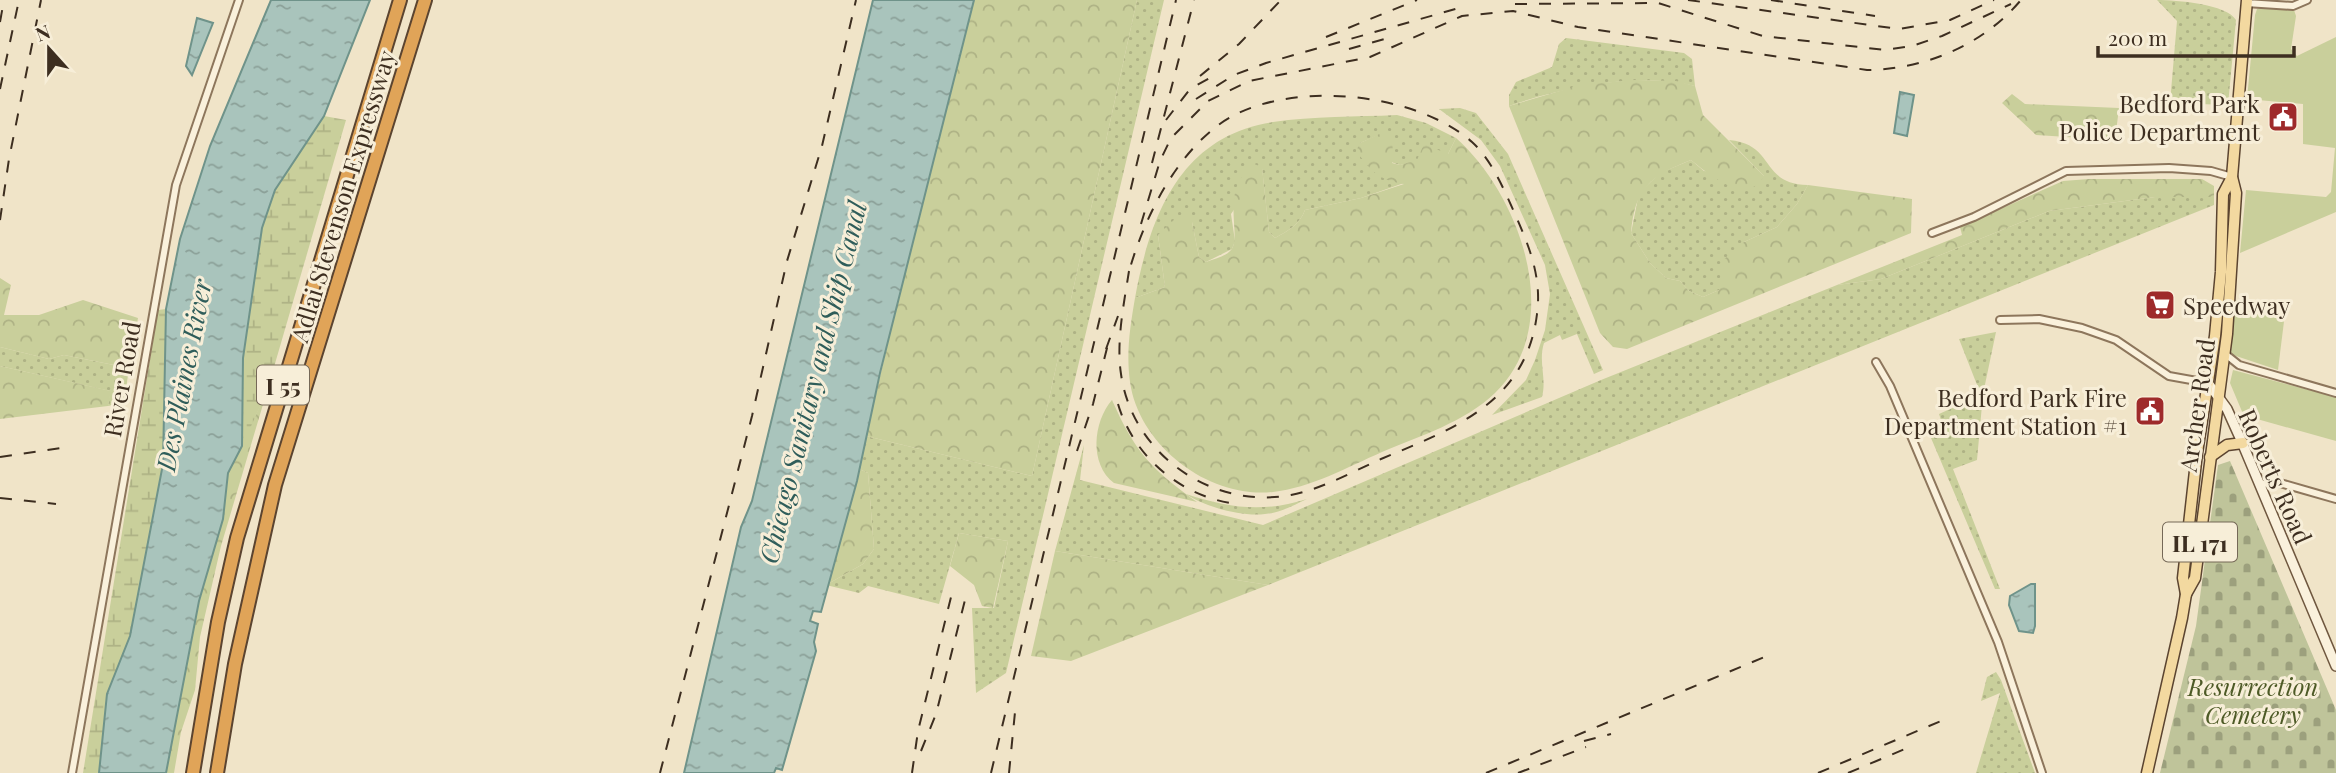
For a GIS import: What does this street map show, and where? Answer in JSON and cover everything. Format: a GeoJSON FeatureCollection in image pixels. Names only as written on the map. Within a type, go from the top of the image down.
{"type":"FeatureCollection","features":[{"type":"Feature","properties":{"kind":"highway","name":"Adlai Stevenson Expressway"},"geometry":{"type":"LineString","coordinates":[[193,773],[218,622],[237,538],[400,0]]}},
{"type":"Feature","properties":{"kind":"highway","name":"Adlai Stevenson Expressway"},"geometry":{"type":"LineString","coordinates":[[217,773],[237,651],[275,485],[425,0]]}},
{"type":"Feature","properties":{"kind":"main road","name":"Archer Road"},"geometry":{"type":"LineString","coordinates":[[2147,773],[2186,594],[2195,578],[2224,353],[2234,244],[2236,193],[2232,177],[2247,2]]}},
{"type":"Feature","properties":{"kind":"main road","name":"Archer Road"},"geometry":{"type":"LineString","coordinates":[[2186,594],[2183,578],[2221,272],[2222,194],[2232,177]]}},
{"type":"Feature","properties":{"kind":"main road"},"geometry":{"type":"LineString","coordinates":[[2210,457],[2227,444],[2243,443]]}},
{"type":"Feature","properties":{"kind":"street","name":"River Road"},"geometry":{"type":"LineString","coordinates":[[72,773],[176,185],[239,0]]}},
{"type":"Feature","properties":{"kind":"street"},"geometry":{"type":"LineString","coordinates":[[2247,2],[2293,6],[2306,0]]}},
{"type":"Feature","properties":{"kind":"street"},"geometry":{"type":"LineString","coordinates":[[1932,233],[1974,217],[2066,171],[2169,168],[2211,171],[2232,177]]}},
{"type":"Feature","properties":{"kind":"street"},"geometry":{"type":"LineString","coordinates":[[2000,320],[2059,321],[2116,340],[2169,376],[2207,383]]}},
{"type":"Feature","properties":{"kind":"street"},"geometry":{"type":"LineString","coordinates":[[2224,353],[2239,365],[2336,393]]}},
{"type":"Feature","properties":{"kind":"street"},"geometry":{"type":"LineString","coordinates":[[1876,362],[1890,386],[1997,642],[2042,773]]}},
{"type":"Feature","properties":{"kind":"street"},"geometry":{"type":"LineString","coordinates":[[2221,370],[2239,365]]}},
{"type":"Feature","properties":{"kind":"street","name":"Roberts Road"},"geometry":{"type":"LineString","coordinates":[[2207,383],[2227,409],[2243,443],[2336,666]]}},
{"type":"Feature","properties":{"kind":"street"},"geometry":{"type":"LineString","coordinates":[[2260,484],[2280,483],[2336,499]]}},
{"type":"Feature","properties":{"kind":"green space"},"geometry":{"type":"Polygon","coordinates":[[[974,0],[1137,0],[1032,476],[866,436],[920,207],[974,0]]]}},
{"type":"Feature","properties":{"kind":"green space"},"geometry":{"type":"Polygon","coordinates":[[[1137,0],[1164,0],[1006,673],[976,693],[972,608],[994,608],[1008,541],[959,533],[939,604],[868,586],[859,593],[826,585],[863,564],[874,549],[868,473],[857,468],[866,436],[1032,476],[1137,0]]]}},
{"type":"Feature","properties":{"kind":"green space"},"geometry":{"type":"Polygon","coordinates":[[[2157,0],[2212,7],[2223,10],[2236,20],[2228,105],[2170,103],[2177,21],[2157,0]]]}},
{"type":"Feature","properties":{"kind":"green space"},"geometry":{"type":"Polygon","coordinates":[[[2263,7],[2294,10],[2296,16],[2291,49],[2297,56],[2336,37],[2336,212],[2240,253],[2246,190],[2326,197],[2331,192],[2335,148],[2303,144],[2303,104],[2247,99],[2255,15],[2257,9],[2263,7]]]}},
{"type":"Feature","properties":{"kind":"green space"},"geometry":{"type":"Polygon","coordinates":[[[1566,38],[1684,53],[1692,59],[1695,86],[1673,82],[1626,81],[1553,93],[1509,106],[1509,95],[1516,82],[1552,67],[1559,44],[1566,38]]]}},
{"type":"Feature","properties":{"kind":"green space"},"geometry":{"type":"Polygon","coordinates":[[[1634,80],[1676,81],[1695,86],[1703,115],[1764,176],[1757,185],[1748,189],[1738,188],[1717,179],[1691,160],[1655,178],[1641,194],[1636,205],[1631,233],[1650,263],[1666,278],[1680,281],[1689,291],[1703,297],[1719,290],[1722,261],[1744,242],[1777,227],[1797,204],[1808,185],[1912,199],[1911,233],[1627,349],[1613,347],[1600,333],[1509,106],[1580,85],[1634,80]]]}},
{"type":"Feature","properties":{"kind":"green space"},"geometry":{"type":"Polygon","coordinates":[[[2012,94],[2025,104],[2119,108],[2115,140],[2036,135],[2002,103],[2012,94]]]}},
{"type":"Feature","properties":{"kind":"green space"},"geometry":{"type":"Polygon","coordinates":[[[1460,108],[1476,113],[1508,154],[1603,370],[1594,374],[1577,334],[1562,340],[1560,335],[1544,343],[1542,397],[1492,415],[1526,380],[1545,330],[1550,294],[1545,265],[1500,166],[1481,140],[1439,109],[1460,108]]]}},
{"type":"Feature","properties":{"kind":"green space"},"geometry":{"type":"Polygon","coordinates":[[[1397,115],[1426,123],[1456,138],[1448,154],[1400,165],[1391,162],[1386,132],[1360,143],[1407,182],[1361,198],[1305,210],[1297,223],[1275,238],[1269,232],[1262,168],[1231,214],[1235,241],[1232,249],[1206,262],[1199,257],[1192,222],[1158,235],[1165,287],[1135,298],[1141,267],[1161,210],[1175,184],[1192,162],[1214,144],[1241,130],[1273,122],[1397,115]]]}},
{"type":"Feature","properties":{"kind":"green space"},"geometry":{"type":"Polygon","coordinates":[[[324,116],[346,120],[267,391],[242,446],[243,358],[262,228],[275,190],[324,116]]]}},
{"type":"Feature","properties":{"kind":"green space"},"geometry":{"type":"Polygon","coordinates":[[[1386,131],[1393,136],[1392,163],[1400,165],[1417,160],[1424,144],[1448,154],[1456,138],[1479,162],[1499,192],[1515,225],[1526,261],[1531,297],[1528,332],[1517,364],[1495,393],[1470,412],[1442,427],[1315,482],[1287,490],[1249,492],[1225,487],[1202,477],[1181,464],[1162,447],[1147,427],[1136,405],[1130,382],[1130,330],[1135,298],[1165,287],[1158,235],[1177,217],[1185,217],[1192,222],[1199,257],[1206,262],[1229,252],[1234,243],[1234,199],[1237,186],[1254,164],[1262,167],[1269,232],[1275,238],[1297,223],[1305,210],[1361,198],[1404,184],[1377,174],[1356,151],[1360,143],[1386,131]]]}},
{"type":"Feature","properties":{"kind":"green space"},"geometry":{"type":"Polygon","coordinates":[[[1729,140],[1744,143],[1754,149],[1782,178],[1792,183],[1808,185],[1797,204],[1777,227],[1744,242],[1719,290],[1703,297],[1689,291],[1680,281],[1666,278],[1650,263],[1631,233],[1639,193],[1660,173],[1691,160],[1704,171],[1764,176],[1729,140]]]}},
{"type":"Feature","properties":{"kind":"green space"},"geometry":{"type":"Polygon","coordinates":[[[2202,179],[2214,186],[2214,197],[2155,197],[2049,211],[1881,279],[1837,285],[1962,235],[1960,227],[2063,181],[2202,179]]]}},
{"type":"Feature","properties":{"kind":"green space"},"geometry":{"type":"Polygon","coordinates":[[[2155,197],[2214,197],[2214,205],[1268,585],[1055,551],[1084,445],[1080,480],[1263,525],[1601,380],[1837,285],[1881,279],[2049,211],[2155,197]]]}},
{"type":"Feature","properties":{"kind":"green space"},"geometry":{"type":"Polygon","coordinates":[[[0,278],[11,285],[4,315],[39,315],[83,300],[138,318],[129,368],[64,355],[49,359],[0,347],[0,278]]]}},
{"type":"Feature","properties":{"kind":"green space"},"geometry":{"type":"Polygon","coordinates":[[[2233,300],[2286,305],[2278,370],[2230,354],[2233,300]]]}},
{"type":"Feature","properties":{"kind":"green space"},"geometry":{"type":"Polygon","coordinates":[[[166,309],[163,464],[130,636],[107,694],[99,773],[83,773],[158,310],[166,309]]]}},
{"type":"Feature","properties":{"kind":"green space"},"geometry":{"type":"Polygon","coordinates":[[[1996,332],[1983,394],[1977,460],[1953,469],[2000,589],[1995,589],[1931,438],[1945,432],[1939,414],[1981,395],[1959,339],[1996,332]]]}},
{"type":"Feature","properties":{"kind":"green space"},"geometry":{"type":"Polygon","coordinates":[[[0,347],[49,359],[64,355],[129,368],[124,403],[108,406],[110,391],[0,366],[0,347]]]}},
{"type":"Feature","properties":{"kind":"green space"},"geometry":{"type":"Polygon","coordinates":[[[0,366],[111,391],[108,406],[0,419],[0,366]]]}},
{"type":"Feature","properties":{"kind":"green space"},"geometry":{"type":"Polygon","coordinates":[[[2233,370],[2336,397],[2336,441],[2257,419],[2246,421],[2230,383],[2233,370]]]}},
{"type":"Feature","properties":{"kind":"green space"},"geometry":{"type":"Polygon","coordinates":[[[267,391],[221,546],[200,637],[195,690],[181,732],[174,773],[166,773],[199,601],[223,519],[228,473],[267,391]]]}},
{"type":"Feature","properties":{"kind":"green space"},"geometry":{"type":"Polygon","coordinates":[[[1112,400],[1146,458],[1197,502],[1114,483],[1106,475],[1100,465],[1096,443],[1101,420],[1112,400]]]}},
{"type":"Feature","properties":{"kind":"green space","name":"Resurrection Cemetery"},"geometry":{"type":"Polygon","coordinates":[[[2230,461],[2336,710],[2336,773],[2160,773],[2196,626],[2218,465],[2230,461]]]}},
{"type":"Feature","properties":{"kind":"green space"},"geometry":{"type":"Polygon","coordinates":[[[857,468],[868,473],[874,549],[863,564],[826,585],[857,468]]]}},
{"type":"Feature","properties":{"kind":"green space"},"geometry":{"type":"Polygon","coordinates":[[[1186,494],[1217,503],[1246,507],[1276,506],[1307,499],[1276,512],[1256,515],[1224,510],[1186,494]]]}},
{"type":"Feature","properties":{"kind":"green space"},"geometry":{"type":"Polygon","coordinates":[[[959,533],[1008,541],[993,608],[982,606],[974,585],[950,566],[959,533]]]}},
{"type":"Feature","properties":{"kind":"green space"},"geometry":{"type":"Polygon","coordinates":[[[1055,551],[1268,585],[1071,661],[1031,656],[1055,551]]]}},
{"type":"Feature","properties":{"kind":"green space"},"geometry":{"type":"Polygon","coordinates":[[[1996,672],[2035,773],[1976,773],[2000,693],[1981,701],[1987,677],[1996,672]]]}},
{"type":"Feature","properties":{"kind":"water","name":"Des Plaines River"},"geometry":{"type":"Polygon","coordinates":[[[271,0],[370,0],[324,116],[275,190],[262,228],[243,358],[242,446],[228,473],[223,519],[199,601],[166,773],[99,773],[107,694],[130,636],[163,464],[166,309],[180,239],[210,146],[271,0]]]}},
{"type":"Feature","properties":{"kind":"water","name":"Chicago Sanitary and Ship Canal"},"geometry":{"type":"Polygon","coordinates":[[[873,0],[974,0],[880,373],[857,481],[821,612],[813,611],[810,621],[818,624],[814,642],[816,651],[782,770],[776,768],[774,773],[684,773],[741,527],[752,501],[873,0]]]}},
{"type":"Feature","properties":{"kind":"water"},"geometry":{"type":"Polygon","coordinates":[[[197,18],[213,23],[192,75],[186,66],[197,18]]]}},
{"type":"Feature","properties":{"kind":"water"},"geometry":{"type":"Polygon","coordinates":[[[1900,92],[1914,95],[1907,136],[1894,133],[1900,92]]]}},
{"type":"Feature","properties":{"kind":"water"},"geometry":{"type":"Polygon","coordinates":[[[2035,584],[2033,633],[2019,631],[2009,605],[2010,596],[2035,584]]]}},
{"type":"Feature","properties":{"kind":"railway"},"geometry":{"type":"LineString","coordinates":[[0,22],[4,0]]}},
{"type":"Feature","properties":{"kind":"railway"},"geometry":{"type":"LineString","coordinates":[[0,89],[19,0]]}},
{"type":"Feature","properties":{"kind":"railway"},"geometry":{"type":"LineString","coordinates":[[0,220],[9,159],[41,0]]}},
{"type":"Feature","properties":{"kind":"railway"},"geometry":{"type":"LineString","coordinates":[[660,773],[752,416],[787,261],[822,146],[856,0]]}},
{"type":"Feature","properties":{"kind":"railway"},"geometry":{"type":"LineString","coordinates":[[991,773],[1176,0]]}},
{"type":"Feature","properties":{"kind":"railway"},"geometry":{"type":"LineString","coordinates":[[1152,163],[1194,0]]}},
{"type":"Feature","properties":{"kind":"railway"},"geometry":{"type":"LineString","coordinates":[[1200,76],[1239,44],[1281,0]]}},
{"type":"Feature","properties":{"kind":"railway"},"geometry":{"type":"LineString","coordinates":[[1326,37],[1417,0]]}},
{"type":"Feature","properties":{"kind":"railway"},"geometry":{"type":"LineString","coordinates":[[1688,0],[1899,29],[1950,20],[1994,0]]}},
{"type":"Feature","properties":{"kind":"railway"},"geometry":{"type":"LineString","coordinates":[[1771,0],[1875,16]]}},
{"type":"Feature","properties":{"kind":"railway"},"geometry":{"type":"LineString","coordinates":[[1141,224],[1160,161],[1171,138],[1208,101],[1249,81],[1370,57],[1462,16],[1513,11],[1578,27],[1867,70],[1911,65],[1952,52],[1989,30],[2021,0]]}},
{"type":"Feature","properties":{"kind":"railway"},"geometry":{"type":"LineString","coordinates":[[1515,4],[1658,3],[1763,36],[1885,50],[1912,46],[1942,36],[2011,4]]}},
{"type":"Feature","properties":{"kind":"railway"},"geometry":{"type":"LineString","coordinates":[[1196,99],[1234,75],[1266,63],[1459,8]]}},
{"type":"Feature","properties":{"kind":"railway"},"geometry":{"type":"LineString","coordinates":[[1349,49],[1395,36]]}},
{"type":"Feature","properties":{"kind":"railway"},"geometry":{"type":"LineString","coordinates":[[1166,120],[1190,89],[1217,74]]}},
{"type":"Feature","properties":{"kind":"railway"},"geometry":{"type":"LineString","coordinates":[[1129,271],[1119,349],[1121,374],[1128,403],[1141,429],[1159,451],[1180,470],[1205,484],[1233,494],[1261,497],[1291,495],[1325,484],[1434,436],[1482,409],[1502,391],[1518,370],[1530,345],[1537,314],[1538,287],[1529,250],[1502,185],[1479,149],[1447,124],[1416,111],[1382,101],[1346,96],[1310,96],[1275,101],[1244,111],[1217,126],[1187,155],[1163,190],[1144,229],[1130,268]]}},
{"type":"Feature","properties":{"kind":"railway"},"geometry":{"type":"LineString","coordinates":[[1106,349],[1118,316]]}},
{"type":"Feature","properties":{"kind":"railway"},"geometry":{"type":"LineString","coordinates":[[1077,451],[1093,404],[1109,340]]}},
{"type":"Feature","properties":{"kind":"railway"},"geometry":{"type":"LineString","coordinates":[[1118,404],[1135,440],[1160,469],[1193,491],[1230,503]]}},
{"type":"Feature","properties":{"kind":"railway"},"geometry":{"type":"LineString","coordinates":[[0,457],[68,447]]}},
{"type":"Feature","properties":{"kind":"railway"},"geometry":{"type":"LineString","coordinates":[[0,498],[56,504]]}},
{"type":"Feature","properties":{"kind":"railway"},"geometry":{"type":"LineString","coordinates":[[912,773],[918,731],[952,593]]}},
{"type":"Feature","properties":{"kind":"railway"},"geometry":{"type":"LineString","coordinates":[[921,751],[936,714],[965,600]]}},
{"type":"Feature","properties":{"kind":"railway"},"geometry":{"type":"LineString","coordinates":[[1486,773],[1767,656]]}},
{"type":"Feature","properties":{"kind":"railway"},"geometry":{"type":"LineString","coordinates":[[1009,773],[1015,712]]}},
{"type":"Feature","properties":{"kind":"railway"},"geometry":{"type":"LineString","coordinates":[[1818,773],[1948,718]]}},
{"type":"Feature","properties":{"kind":"railway"},"geometry":{"type":"LineString","coordinates":[[1584,741],[1611,734]]}},
{"type":"Feature","properties":{"kind":"railway"},"geometry":{"type":"LineString","coordinates":[[1848,773],[1912,746]]}},
{"type":"Feature","properties":{"kind":"railway"},"geometry":{"type":"LineString","coordinates":[[1518,773],[1586,747]]}},
{"type":"Feature","properties":{"kind":"place","name":"Bedford Park Police Department"},"geometry":{"type":"Point","coordinates":[2283,117]}},
{"type":"Feature","properties":{"kind":"place","name":"Speedway"},"geometry":{"type":"Point","coordinates":[2160,305]}},
{"type":"Feature","properties":{"kind":"place","name":"Bedford Park Fire Department Station #1"},"geometry":{"type":"Point","coordinates":[2150,411]}}]}
